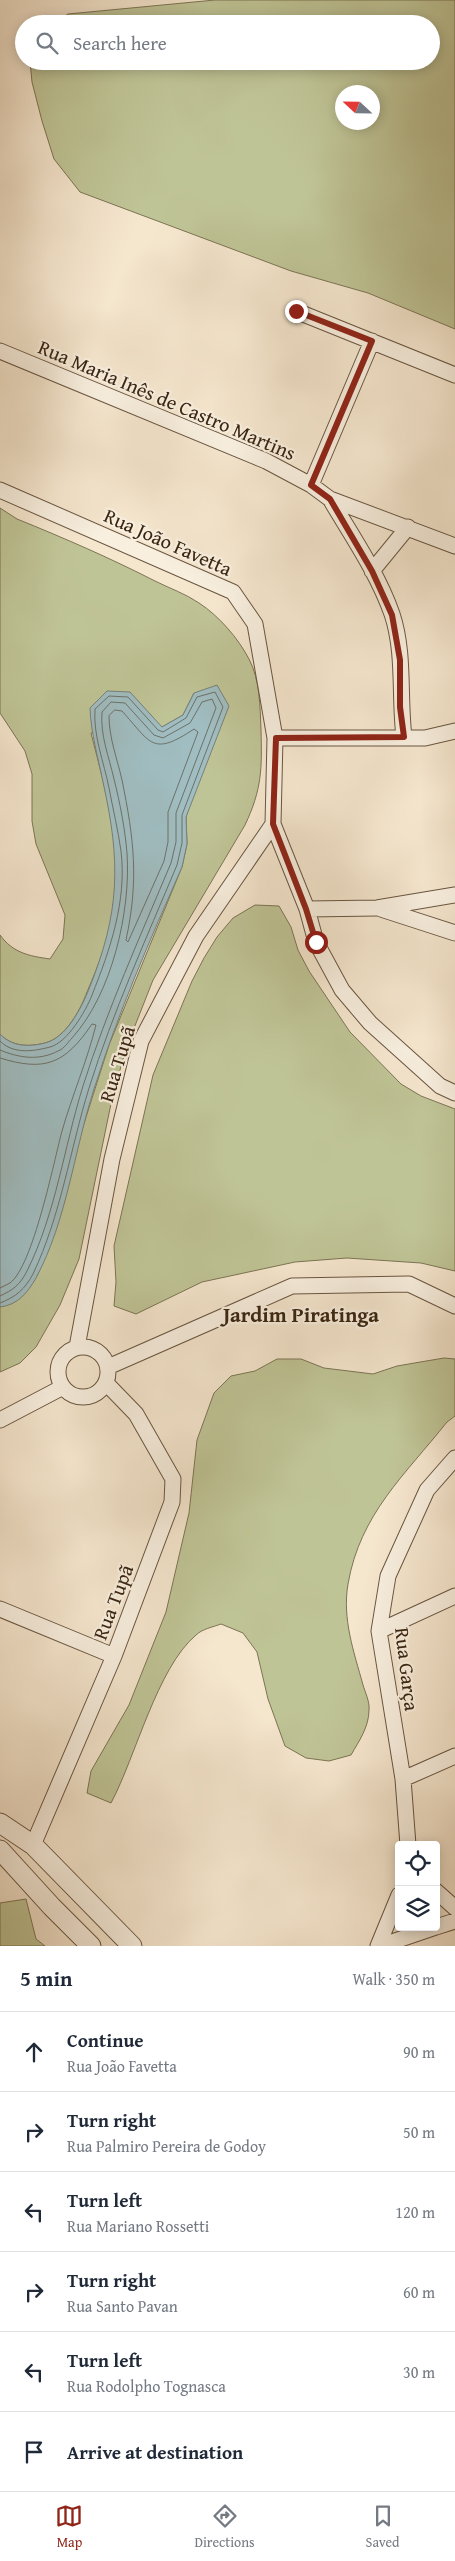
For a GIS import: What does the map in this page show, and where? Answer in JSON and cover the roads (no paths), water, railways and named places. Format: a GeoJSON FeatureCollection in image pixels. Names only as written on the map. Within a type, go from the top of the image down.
{"type":"FeatureCollection","features":[{"type":"Feature","properties":{"kind":"street"},"geometry":{"type":"LineString","coordinates":[[296,311],[455,375]]}},
{"type":"Feature","properties":{"kind":"street"},"geometry":{"type":"LineString","coordinates":[[311,485],[372,341]]}},
{"type":"Feature","properties":{"kind":"street","name":"Rua Maria Inês de Castro Martins"},"geometry":{"type":"LineString","coordinates":[[0,352],[266,461],[311,485],[330,499],[455,546]]}},
{"type":"Feature","properties":{"kind":"street","name":"Rua João Favetta"},"geometry":{"type":"LineString","coordinates":[[0,490],[233,592],[255,624],[276,738],[273,824],[306,909],[316,942],[342,990],[370,1024],[440,1086],[455,1093]]}},
{"type":"Feature","properties":{"kind":"street"},"geometry":{"type":"LineString","coordinates":[[330,499],[372,571],[392,615],[400,660],[400,707],[404,737]]}},
{"type":"Feature","properties":{"kind":"street"},"geometry":{"type":"LineString","coordinates":[[372,571],[408,527]]}},
{"type":"Feature","properties":{"kind":"street"},"geometry":{"type":"LineString","coordinates":[[276,738],[425,738],[455,731]]}},
{"type":"Feature","properties":{"kind":"street","name":"Rua Tupã"},"geometry":{"type":"LineString","coordinates":[[77,1347],[112,1159],[141,1041],[196,936],[273,824]]}},
{"type":"Feature","properties":{"kind":"street"},"geometry":{"type":"LineString","coordinates":[[306,909],[377,908],[455,895]]}},
{"type":"Feature","properties":{"kind":"street"},"geometry":{"type":"LineString","coordinates":[[377,908],[455,933]]}},
{"type":"Feature","properties":{"kind":"street"},"geometry":{"type":"LineString","coordinates":[[108,1367],[292,1286],[409,1284],[455,1306]]}},
{"type":"Feature","properties":{"kind":"street"},"geometry":{"type":"LineString","coordinates":[[77,1347],[93,1348],[100,1352],[108,1367],[106,1383],[94,1395],[86,1397],[77,1396],[63,1387],[59,1380],[59,1363],[63,1356],[77,1347]]}},
{"type":"Feature","properties":{"kind":"street","name":"Rua Tupã"},"geometry":{"type":"LineString","coordinates":[[33,1845],[114,1656],[172,1502],[173,1479],[136,1414],[106,1383]]}},
{"type":"Feature","properties":{"kind":"street"},"geometry":{"type":"LineString","coordinates":[[0,1420],[63,1387]]}},
{"type":"Feature","properties":{"kind":"street","name":"Rua Garça"},"geometry":{"type":"LineString","coordinates":[[408,1841],[403,1779],[380,1631],[388,1576],[427,1490],[455,1458]]}},
{"type":"Feature","properties":{"kind":"street"},"geometry":{"type":"LineString","coordinates":[[380,1631],[455,1596]]}},
{"type":"Feature","properties":{"kind":"street"},"geometry":{"type":"LineString","coordinates":[[0,1609],[114,1656]]}},
{"type":"Feature","properties":{"kind":"street"},"geometry":{"type":"LineString","coordinates":[[403,1779],[455,1756]]}},
{"type":"Feature","properties":{"kind":"street"},"geometry":{"type":"LineString","coordinates":[[0,1823],[33,1845],[132,1946]]}},
{"type":"Feature","properties":{"kind":"street"},"geometry":{"type":"LineString","coordinates":[[0,1850],[91,1946]]}},
{"type":"Feature","properties":{"kind":"street"},"geometry":{"type":"LineString","coordinates":[[440,1895],[455,1908]]}},
{"type":"Feature","properties":{"kind":"street"},"geometry":{"type":"LineString","coordinates":[[379,1946],[395,1905]]}},
{"type":"Feature","properties":{"kind":"street"},"geometry":{"type":"LineString","coordinates":[[440,1926],[455,1921]]}},
{"type":"Feature","properties":{"kind":"street"},"geometry":{"type":"LineString","coordinates":[[379,1946],[424,1931]]}},
{"type":"Feature","properties":{"kind":"water"},"geometry":{"type":"Polygon","coordinates":[[[217,685],[229,706],[186,817],[187,844],[182,867],[135,977],[103,1061],[87,1113],[63,1209],[47,1256],[30,1288],[22,1297],[12,1304],[0,1307],[0,1034],[15,1044],[33,1045],[53,1040],[66,1029],[77,1014],[89,989],[107,936],[112,911],[115,863],[113,838],[93,736],[90,708],[107,691],[130,692],[162,727],[183,715],[194,693],[217,685]]]}},
{"type":"Feature","properties":{"kind":"district","name":"Jardim Piratinga"},"geometry":{"type":"Point","coordinates":[301,1315]}}]}
